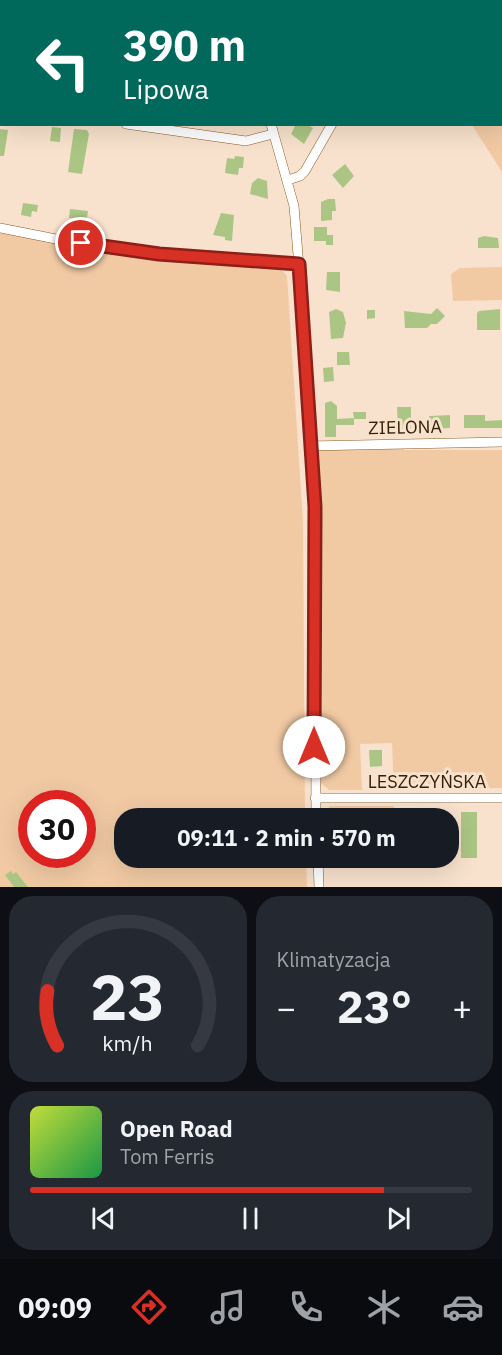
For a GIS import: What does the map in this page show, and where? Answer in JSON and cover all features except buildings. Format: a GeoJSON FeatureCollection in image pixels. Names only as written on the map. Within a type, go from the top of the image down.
{"type":"FeatureCollection","features":[{"type":"Feature","properties":{"kind":"street"},"geometry":{"type":"LineString","coordinates":[[140,126],[246,141],[272,129],[288,180],[299,264],[309,446],[315,507],[315,808]]}},
{"type":"Feature","properties":{"kind":"street"},"geometry":{"type":"LineString","coordinates":[[288,180],[300,176],[305,171],[331,126]]}},
{"type":"Feature","properties":{"kind":"street"},"geometry":{"type":"LineString","coordinates":[[0,228],[61,240],[159,254],[299,264]]}},
{"type":"Feature","properties":{"kind":"street","name":"ZIELONA"},"geometry":{"type":"LineString","coordinates":[[309,446],[502,442]]}},
{"type":"Feature","properties":{"kind":"street","name":"LESZCZYŃSKA"},"geometry":{"type":"LineString","coordinates":[[315,798],[502,798]]}},
{"type":"Feature","properties":{"kind":"street"},"geometry":{"type":"LineString","coordinates":[[318,868],[319,887]]}},
{"type":"Feature","properties":{"kind":"shaded area"},"geometry":{"type":"Polygon","coordinates":[[[473,126],[502,126],[502,172],[473,126]]]}},
{"type":"Feature","properties":{"kind":"shaded area"},"geometry":{"type":"Polygon","coordinates":[[[0,232],[281,269],[287,276],[303,522],[305,808],[114,808],[114,868],[306,868],[307,887],[0,887],[0,232]]]}},
{"type":"Feature","properties":{"kind":"shaded area"},"geometry":{"type":"Polygon","coordinates":[[[502,267],[502,300],[453,301],[451,274],[460,268],[502,267]]]}},
{"type":"Feature","properties":{"kind":"shaded area"},"geometry":{"type":"Polygon","coordinates":[[[404,446],[404,450],[502,450],[502,788],[394,789],[392,743],[360,744],[362,790],[329,790],[321,783],[322,527],[317,448],[404,446]]]}},
{"type":"Feature","properties":{"kind":"shaded area"},"geometry":{"type":"Polygon","coordinates":[[[330,806],[394,806],[394,808],[328,808],[330,806]]]}},
{"type":"Feature","properties":{"kind":"route"},"geometry":{"type":"LineString","coordinates":[[81,243],[159,254],[299,264],[315,507],[314,747]]}}]}
